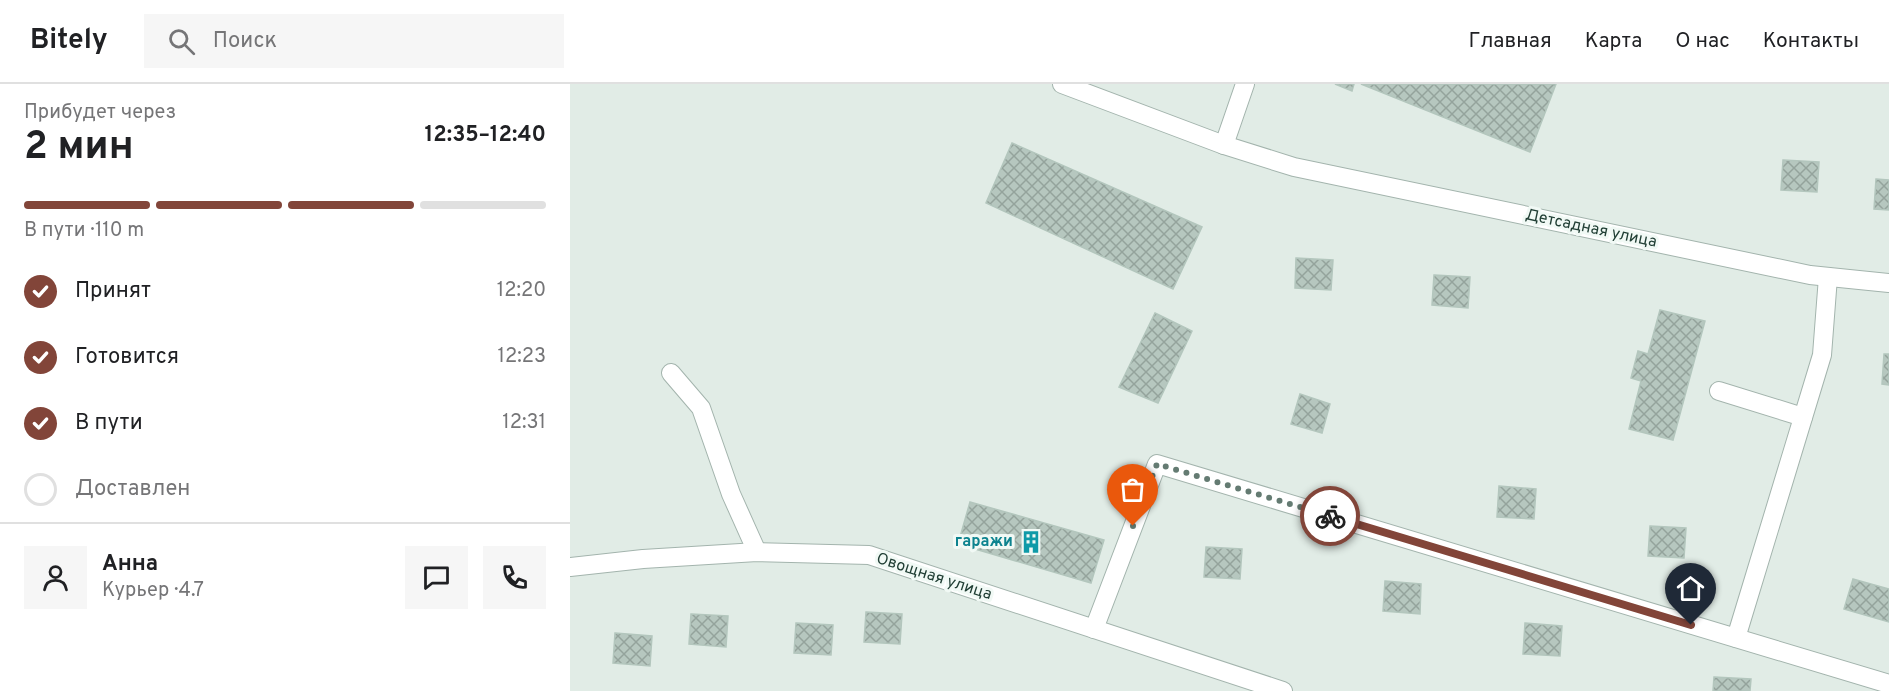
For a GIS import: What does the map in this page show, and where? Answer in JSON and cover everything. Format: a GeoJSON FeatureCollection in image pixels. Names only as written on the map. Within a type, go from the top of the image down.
{"type":"FeatureCollection","features":[{"type":"Feature","properties":{"kind":"street","name":"Детсадная улица"},"geometry":{"type":"LineString","coordinates":[[1062,84],[1224,145],[1294,167],[1828,277],[1889,283]]}},
{"type":"Feature","properties":{"kind":"street"},"geometry":{"type":"LineString","coordinates":[[1224,145],[1245,84]]}},
{"type":"Feature","properties":{"kind":"street"},"geometry":{"type":"LineString","coordinates":[[1736,638],[1822,355],[1828,277]]}},
{"type":"Feature","properties":{"kind":"street"},"geometry":{"type":"LineString","coordinates":[[671,373],[701,408],[731,494],[757,552]]}},
{"type":"Feature","properties":{"kind":"street"},"geometry":{"type":"LineString","coordinates":[[1719,391],[1803,417]]}},
{"type":"Feature","properties":{"kind":"street"},"geometry":{"type":"LineString","coordinates":[[1094,629],[1157,464],[1889,684]]}},
{"type":"Feature","properties":{"kind":"street","name":"Овощная улица"},"geometry":{"type":"LineString","coordinates":[[570,567],[643,559],[757,552],[869,555],[1284,691]]}},
{"type":"Feature","properties":{"kind":"building"},"geometry":{"type":"Polygon","coordinates":[[[1335,84],[1354,84],[1352,91],[1335,84]]]}},
{"type":"Feature","properties":{"kind":"building"},"geometry":{"type":"Polygon","coordinates":[[[1361,84],[1556,84],[1530,152],[1361,84]]]}},
{"type":"Feature","properties":{"kind":"building"},"geometry":{"type":"Polygon","coordinates":[[[1012,143],[1202,227],[1173,289],[986,203],[1012,143]]]}},
{"type":"Feature","properties":{"kind":"building"},"geometry":{"type":"Polygon","coordinates":[[[1783,160],[1819,162],[1817,192],[1781,190],[1783,160]]]}},
{"type":"Feature","properties":{"kind":"building"},"geometry":{"type":"Polygon","coordinates":[[[1876,179],[1889,180],[1889,210],[1874,209],[1876,179]]]}},
{"type":"Feature","properties":{"kind":"building"},"geometry":{"type":"Polygon","coordinates":[[[1296,258],[1333,260],[1331,290],[1295,288],[1296,258]]]}},
{"type":"Feature","properties":{"kind":"building"},"geometry":{"type":"Polygon","coordinates":[[[1434,275],[1470,277],[1468,308],[1432,305],[1434,275]]]}},
{"type":"Feature","properties":{"kind":"building"},"geometry":{"type":"Polygon","coordinates":[[[1660,310],[1705,321],[1673,440],[1629,429],[1641,381],[1631,378],[1638,351],[1648,354],[1660,310]]]}},
{"type":"Feature","properties":{"kind":"building"},"geometry":{"type":"Polygon","coordinates":[[[1155,313],[1192,331],[1158,403],[1119,387],[1155,313]]]}},
{"type":"Feature","properties":{"kind":"building"},"geometry":{"type":"Polygon","coordinates":[[[1884,354],[1889,354],[1889,385],[1882,384],[1884,354]]]}},
{"type":"Feature","properties":{"kind":"building"},"geometry":{"type":"Polygon","coordinates":[[[1300,394],[1330,404],[1322,433],[1291,424],[1300,394]]]}},
{"type":"Feature","properties":{"kind":"building"},"geometry":{"type":"Polygon","coordinates":[[[1499,486],[1536,489],[1534,519],[1497,517],[1499,486]]]}},
{"type":"Feature","properties":{"kind":"building","name":"гаражи"},"geometry":{"type":"Polygon","coordinates":[[[970,502],[1104,540],[1091,583],[958,544],[970,502]]]}},
{"type":"Feature","properties":{"kind":"building"},"geometry":{"type":"Polygon","coordinates":[[[1650,526],[1686,528],[1684,558],[1648,556],[1650,526]]]}},
{"type":"Feature","properties":{"kind":"building"},"geometry":{"type":"Polygon","coordinates":[[[1206,547],[1242,549],[1240,579],[1204,577],[1206,547]]]}},
{"type":"Feature","properties":{"kind":"building"},"geometry":{"type":"Polygon","coordinates":[[[1853,579],[1889,589],[1889,622],[1844,609],[1853,579]]]}},
{"type":"Feature","properties":{"kind":"building"},"geometry":{"type":"Polygon","coordinates":[[[1385,581],[1421,584],[1420,614],[1383,611],[1385,581]]]}},
{"type":"Feature","properties":{"kind":"building"},"geometry":{"type":"Polygon","coordinates":[[[866,612],[902,614],[900,644],[864,642],[866,612]]]}},
{"type":"Feature","properties":{"kind":"building"},"geometry":{"type":"Polygon","coordinates":[[[691,614],[728,616],[726,647],[689,644],[691,614]]]}},
{"type":"Feature","properties":{"kind":"building"},"geometry":{"type":"Polygon","coordinates":[[[796,623],[833,625],[831,655],[794,653],[796,623]]]}},
{"type":"Feature","properties":{"kind":"building"},"geometry":{"type":"Polygon","coordinates":[[[1525,623],[1562,626],[1560,656],[1523,654],[1525,623]]]}},
{"type":"Feature","properties":{"kind":"building"},"geometry":{"type":"Polygon","coordinates":[[[615,633],[652,636],[650,666],[613,663],[615,633]]]}},
{"type":"Feature","properties":{"kind":"building"},"geometry":{"type":"Polygon","coordinates":[[[1714,677],[1751,679],[1750,691],[1713,691],[1714,677]]]}},
{"type":"Feature","properties":{"kind":"way so far"},"geometry":{"type":"LineString","coordinates":[[1133,526],[1157,464],[1330,516]]}},
{"type":"Feature","properties":{"kind":"place","name":"гаражи"},"geometry":{"type":"Point","coordinates":[1031,542]}},
{"type":"Feature","properties":{"kind":"route"},"geometry":{"type":"LineString","coordinates":[[1330,516],[1691,625]]}}]}
